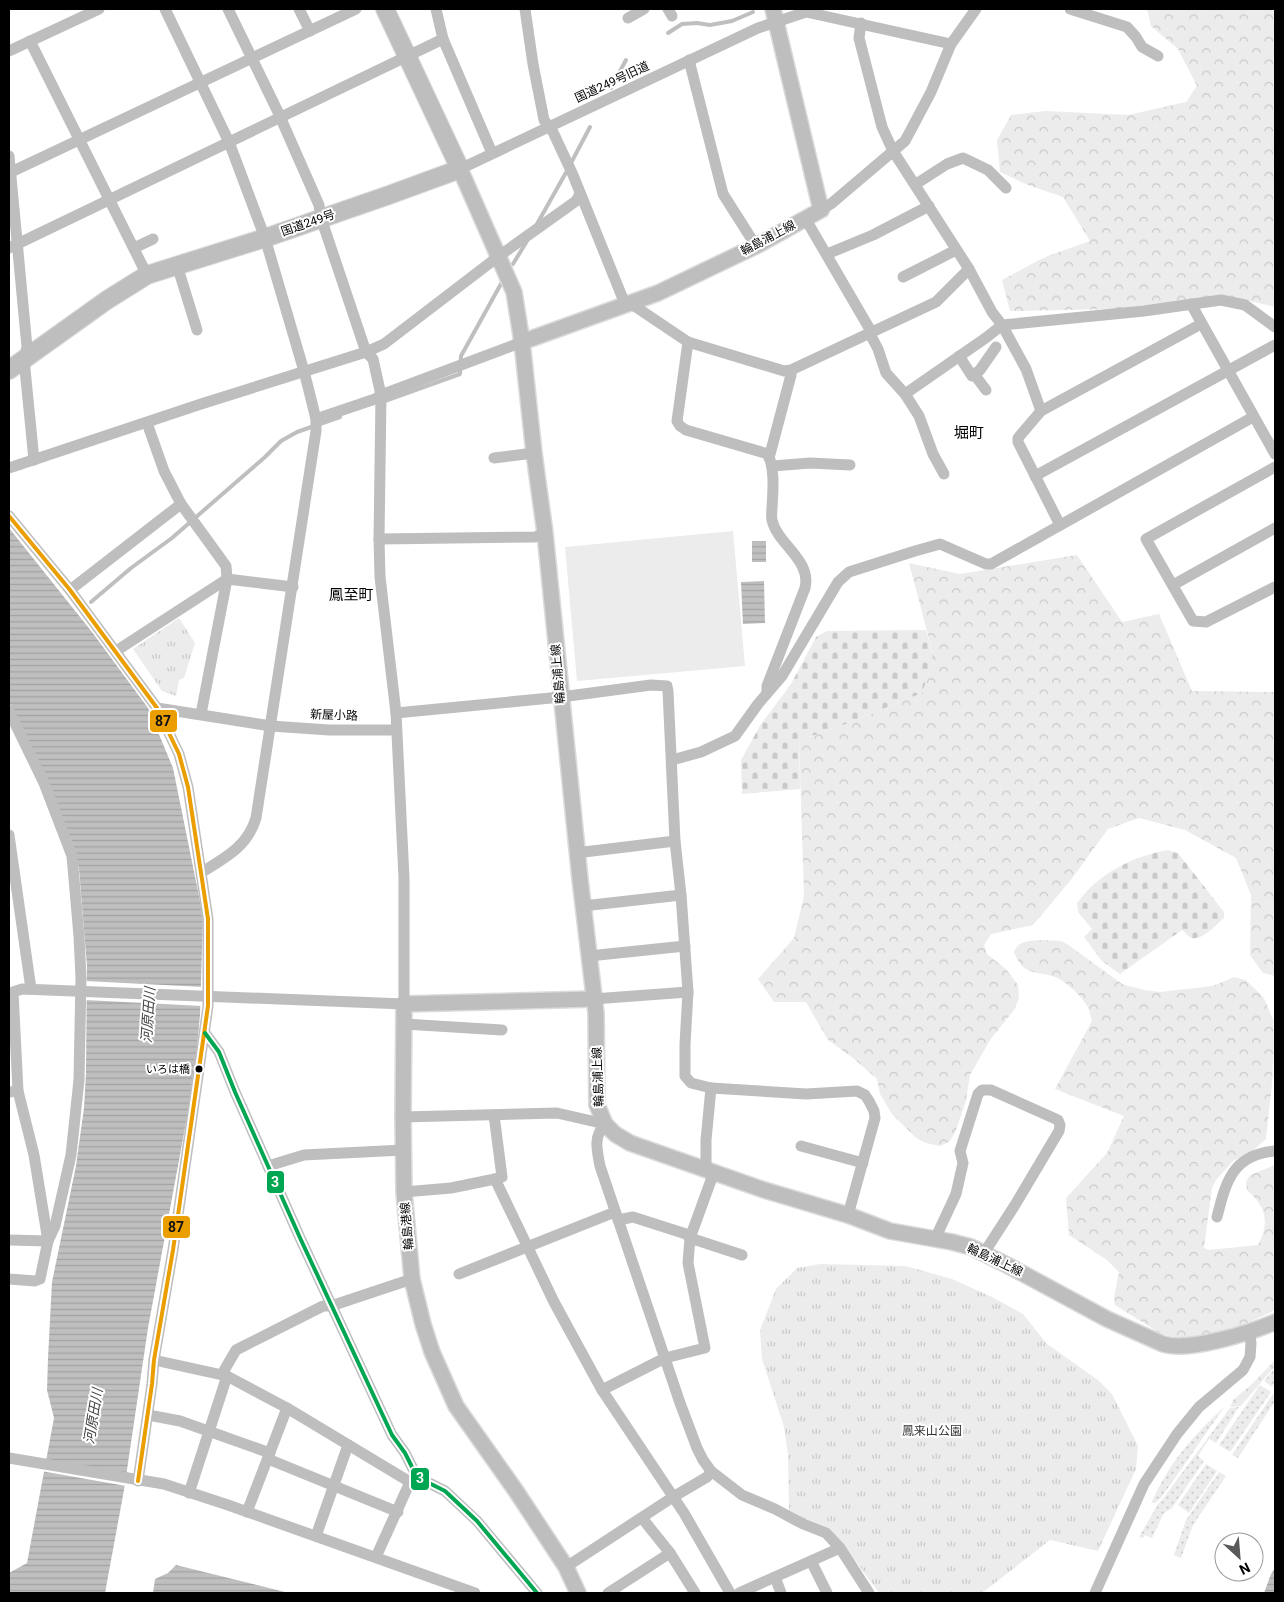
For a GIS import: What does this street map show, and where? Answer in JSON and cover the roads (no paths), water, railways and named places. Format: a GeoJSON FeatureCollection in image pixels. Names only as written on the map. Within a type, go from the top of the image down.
{"type":"FeatureCollection","features":[{"type":"Feature","properties":{"kind":"highway"},"geometry":{"type":"LineString","coordinates":[[385,9],[460,169]]}},
{"type":"Feature","properties":{"kind":"highway","name":"国道249号"},"geometry":{"type":"LineString","coordinates":[[9,370],[107,300],[147,275],[265,238],[460,169]]}},
{"type":"Feature","properties":{"kind":"main road"},"geometry":{"type":"LineString","coordinates":[[775,15],[822,210]]}},
{"type":"Feature","properties":{"kind":"main road","name":"輪島浦上線"},"geometry":{"type":"LineString","coordinates":[[460,169],[514,292],[522,342],[545,532],[583,906],[596,1013],[597,1106],[605,1124],[623,1140],[764,1190],[848,1215],[890,1231],[952,1242],[984,1253],[1107,1318],[1171,1347],[1190,1347],[1275,1322]]}},
{"type":"Feature","properties":{"kind":"main road","name":"輪島浦上線"},"geometry":{"type":"LineString","coordinates":[[522,342],[686,280],[756,246],[822,210]]}},
{"type":"Feature","properties":{"kind":"main road"},"geometry":{"type":"LineString","coordinates":[[404,1004],[594,999]]}},
{"type":"Feature","properties":{"kind":"main road","name":"輪島港線"},"geometry":{"type":"LineString","coordinates":[[404,1004],[404,1192],[412,1279],[432,1352],[456,1406],[516,1491],[566,1567],[578,1593]]}},
{"type":"Feature","properties":{"kind":"street"},"geometry":{"type":"LineString","coordinates":[[9,51],[99,9]]}},
{"type":"Feature","properties":{"kind":"street"},"geometry":{"type":"LineString","coordinates":[[165,9],[229,142],[265,238],[304,371],[316,423],[293,587],[253,830],[233,853],[202,872]]}},
{"type":"Feature","properties":{"kind":"street"},"geometry":{"type":"LineString","coordinates":[[48,1242],[34,1155],[14,1091],[14,992],[31,988],[39,990],[82,990],[404,1004],[404,869],[396,713],[380,577],[378,539],[381,400],[373,359],[366,352],[321,218],[319,205],[228,9]]}},
{"type":"Feature","properties":{"kind":"street"},"geometry":{"type":"LineString","coordinates":[[299,9],[310,31]]}},
{"type":"Feature","properties":{"kind":"street"},"geometry":{"type":"LineString","coordinates":[[10,172],[356,9]]}},
{"type":"Feature","properties":{"kind":"street"},"geometry":{"type":"LineString","coordinates":[[436,9],[443,39],[492,153]]}},
{"type":"Feature","properties":{"kind":"street"},"geometry":{"type":"LineString","coordinates":[[525,9],[544,120],[566,158],[628,303],[688,342],[784,371],[791,370],[936,302],[969,269]]}},
{"type":"Feature","properties":{"kind":"street"},"geometry":{"type":"LineString","coordinates":[[628,18],[644,9]]}},
{"type":"Feature","properties":{"kind":"street"},"geometry":{"type":"LineString","coordinates":[[822,210],[905,141],[931,92],[951,44],[974,9]]}},
{"type":"Feature","properties":{"kind":"street"},"geometry":{"type":"LineString","coordinates":[[1070,9],[1127,28],[1142,46],[1158,56]]}},
{"type":"Feature","properties":{"kind":"street","name":"国道249号旧道"},"geometry":{"type":"LineString","coordinates":[[460,169],[758,28],[775,15],[806,12],[951,44]]}},
{"type":"Feature","properties":{"kind":"street"},"geometry":{"type":"LineString","coordinates":[[861,23],[859,38],[882,127],[893,150],[969,269],[992,312],[1018,350],[1041,411]]}},
{"type":"Feature","properties":{"kind":"street"},"geometry":{"type":"LineString","coordinates":[[13,246],[443,39]]}},
{"type":"Feature","properties":{"kind":"street"},"geometry":{"type":"LineString","coordinates":[[30,41],[147,275]]}},
{"type":"Feature","properties":{"kind":"street"},"geometry":{"type":"LineString","coordinates":[[689,60],[724,194],[756,246]]}},
{"type":"Feature","properties":{"kind":"street"},"geometry":{"type":"LineString","coordinates":[[9,156],[13,246],[27,347],[24,359],[34,460]]}},
{"type":"Feature","properties":{"kind":"street"},"geometry":{"type":"LineString","coordinates":[[916,184],[947,164],[964,158],[988,170],[1006,188]]}},
{"type":"Feature","properties":{"kind":"street"},"geometry":{"type":"LineString","coordinates":[[9,468],[366,352],[384,344],[499,256],[576,201],[580,194]]}},
{"type":"Feature","properties":{"kind":"street"},"geometry":{"type":"LineString","coordinates":[[827,254],[873,235],[929,206]]}},
{"type":"Feature","properties":{"kind":"street"},"geometry":{"type":"LineString","coordinates":[[806,218],[871,333],[886,373],[905,394],[922,423],[933,454],[944,474]]}},
{"type":"Feature","properties":{"kind":"street"},"geometry":{"type":"LineString","coordinates":[[134,248],[152,239]]}},
{"type":"Feature","properties":{"kind":"street"},"geometry":{"type":"LineString","coordinates":[[903,277],[956,250]]}},
{"type":"Feature","properties":{"kind":"street"},"geometry":{"type":"LineString","coordinates":[[177,265],[197,330]]}},
{"type":"Feature","properties":{"kind":"street"},"geometry":{"type":"LineString","coordinates":[[905,394],[1002,325],[1070,319],[1222,300],[1245,305],[1275,328]]}},
{"type":"Feature","properties":{"kind":"street"},"geometry":{"type":"LineString","coordinates":[[1191,304],[1275,454]]}},
{"type":"Feature","properties":{"kind":"street"},"geometry":{"type":"LineString","coordinates":[[1060,525],[1018,442],[1018,438],[1041,411],[1201,324]]}},
{"type":"Feature","properties":{"kind":"street"},"geometry":{"type":"LineString","coordinates":[[316,423],[375,399],[381,400],[461,364],[522,342]]}},
{"type":"Feature","properties":{"kind":"street"},"geometry":{"type":"LineString","coordinates":[[688,342],[677,421],[680,426],[686,430],[768,454],[771,462]]}},
{"type":"Feature","properties":{"kind":"street"},"geometry":{"type":"LineString","coordinates":[[1035,476],[1275,345]]}},
{"type":"Feature","properties":{"kind":"street"},"geometry":{"type":"LineString","coordinates":[[974,374],[980,370],[996,347]]}},
{"type":"Feature","properties":{"kind":"street"},"geometry":{"type":"LineString","coordinates":[[959,356],[972,376],[974,374],[986,390]]}},
{"type":"Feature","properties":{"kind":"street"},"geometry":{"type":"LineString","coordinates":[[768,694],[766,686],[807,580],[804,568],[783,540],[772,520],[771,462],[791,370]]}},
{"type":"Feature","properties":{"kind":"street"},"geometry":{"type":"LineString","coordinates":[[672,760],[701,752],[735,736],[758,704],[782,676],[838,582],[849,572],[915,550],[940,544],[986,564],[991,564],[1253,417]]}},
{"type":"Feature","properties":{"kind":"street"},"geometry":{"type":"LineString","coordinates":[[148,423],[164,471],[181,504],[226,566],[227,578],[201,714]]}},
{"type":"Feature","properties":{"kind":"street"},"geometry":{"type":"LineString","coordinates":[[494,458],[534,453]]}},
{"type":"Feature","properties":{"kind":"street"},"geometry":{"type":"LineString","coordinates":[[771,462],[850,465]]}},
{"type":"Feature","properties":{"kind":"street"},"geometry":{"type":"LineString","coordinates":[[1275,467],[1146,539],[1193,621],[1206,622],[1275,587]]}},
{"type":"Feature","properties":{"kind":"street"},"geometry":{"type":"LineString","coordinates":[[70,590],[181,504]]}},
{"type":"Feature","properties":{"kind":"street"},"geometry":{"type":"LineString","coordinates":[[9,516],[70,590],[157,708],[179,754],[186,779],[202,872],[208,919],[204,1032],[173,1250],[154,1360],[148,1414],[133,1480]]}},
{"type":"Feature","properties":{"kind":"street"},"geometry":{"type":"LineString","coordinates":[[1173,585],[1275,528]]}},
{"type":"Feature","properties":{"kind":"street"},"geometry":{"type":"LineString","coordinates":[[378,539],[535,537],[545,532]]}},
{"type":"Feature","properties":{"kind":"street"},"geometry":{"type":"LineString","coordinates":[[116,651],[227,578],[293,587]]}},
{"type":"Feature","properties":{"kind":"street"},"geometry":{"type":"LineString","coordinates":[[396,713],[561,697],[651,685],[667,686],[675,841],[688,992],[685,1076],[691,1083],[711,1088],[806,1094],[849,1090],[857,1091],[867,1098],[874,1111],[875,1118],[848,1215]]}},
{"type":"Feature","properties":{"kind":"street","name":"新屋小路"},"geometry":{"type":"LineString","coordinates":[[157,708],[271,726],[329,730],[396,730]]}},
{"type":"Feature","properties":{"kind":"street"},"geometry":{"type":"LineString","coordinates":[[9,712],[44,783],[72,856],[82,990],[79,1080],[71,1155],[55,1226],[48,1242],[40,1279],[35,1281],[9,1279]]}},
{"type":"Feature","properties":{"kind":"street"},"geometry":{"type":"LineString","coordinates":[[9,836],[12,877],[31,988]]}},
{"type":"Feature","properties":{"kind":"street"},"geometry":{"type":"LineString","coordinates":[[578,850],[584,852],[675,841]]}},
{"type":"Feature","properties":{"kind":"street"},"geometry":{"type":"LineString","coordinates":[[583,906],[681,895]]}},
{"type":"Feature","properties":{"kind":"street"},"geometry":{"type":"LineString","coordinates":[[589,956],[685,946]]}},
{"type":"Feature","properties":{"kind":"street"},"geometry":{"type":"LineString","coordinates":[[594,999],[688,992]]}},
{"type":"Feature","properties":{"kind":"street"},"geometry":{"type":"LineString","coordinates":[[404,1024],[502,1030]]}},
{"type":"Feature","properties":{"kind":"street"},"geometry":{"type":"LineString","coordinates":[[204,1032],[219,1052],[331,1306],[392,1435],[405,1453],[414,1480],[376,1557]]}},
{"type":"Feature","properties":{"kind":"street"},"geometry":{"type":"LineString","coordinates":[[602,1390],[665,1358],[705,1348],[688,1268],[690,1238],[710,1171],[706,1140],[711,1088]]}},
{"type":"Feature","properties":{"kind":"street"},"geometry":{"type":"LineString","coordinates":[[935,1239],[956,1194],[963,1163],[960,1151],[978,1094],[982,1090],[991,1090],[1058,1120],[1060,1125],[1059,1131],[984,1253]]}},
{"type":"Feature","properties":{"kind":"street"},"geometry":{"type":"LineString","coordinates":[[403,1117],[557,1114],[605,1124]]}},
{"type":"Feature","properties":{"kind":"street"},"geometry":{"type":"LineString","coordinates":[[404,1192],[451,1188],[502,1177],[494,1115]]}},
{"type":"Feature","properties":{"kind":"street"},"geometry":{"type":"LineString","coordinates":[[605,1124],[598,1131],[597,1151],[600,1166],[697,1448],[711,1471],[742,1495],[776,1509],[802,1524],[826,1533],[840,1548],[869,1593]]}},
{"type":"Feature","properties":{"kind":"street"},"geometry":{"type":"LineString","coordinates":[[801,1146],[863,1163]]}},
{"type":"Feature","properties":{"kind":"street"},"geometry":{"type":"LineString","coordinates":[[268,1166],[304,1155],[403,1150]]}},
{"type":"Feature","properties":{"kind":"street"},"geometry":{"type":"LineString","coordinates":[[1218,1217],[1225,1186],[1241,1162],[1265,1152],[1275,1151]]}},
{"type":"Feature","properties":{"kind":"street"},"geometry":{"type":"LineString","coordinates":[[495,1179],[554,1302],[602,1390],[673,1497],[730,1593]]}},
{"type":"Feature","properties":{"kind":"street"},"geometry":{"type":"LineString","coordinates":[[460,1274],[527,1247],[617,1216],[634,1217],[742,1255]]}},
{"type":"Feature","properties":{"kind":"street"},"geometry":{"type":"LineString","coordinates":[[9,1240],[48,1242]]}},
{"type":"Feature","properties":{"kind":"street"},"geometry":{"type":"LineString","coordinates":[[189,1493],[210,1431],[225,1375],[236,1350],[323,1306],[331,1306],[412,1279]]}},
{"type":"Feature","properties":{"kind":"street"},"geometry":{"type":"LineString","coordinates":[[1094,1593],[1144,1484],[1177,1434],[1198,1407],[1244,1370],[1250,1357],[1251,1343],[1249,1331]]}},
{"type":"Feature","properties":{"kind":"street"},"geometry":{"type":"LineString","coordinates":[[154,1360],[225,1375],[414,1480],[445,1491],[477,1521],[537,1593]]}},
{"type":"Feature","properties":{"kind":"street"},"geometry":{"type":"LineString","coordinates":[[247,1512],[287,1408]]}},
{"type":"Feature","properties":{"kind":"street"},"geometry":{"type":"LineString","coordinates":[[148,1414],[180,1421],[210,1431],[398,1512]]}},
{"type":"Feature","properties":{"kind":"street"},"geometry":{"type":"LineString","coordinates":[[316,1536],[332,1485],[348,1445]]}},
{"type":"Feature","properties":{"kind":"street"},"geometry":{"type":"LineString","coordinates":[[9,1458],[164,1484],[475,1593]]}},
{"type":"Feature","properties":{"kind":"street"},"geometry":{"type":"LineString","coordinates":[[566,1567],[707,1477],[711,1471]]}},
{"type":"Feature","properties":{"kind":"street"},"geometry":{"type":"LineString","coordinates":[[642,1518],[670,1553],[695,1593]]}},
{"type":"Feature","properties":{"kind":"street"},"geometry":{"type":"LineString","coordinates":[[738,1593],[840,1548]]}},
{"type":"Feature","properties":{"kind":"street"},"geometry":{"type":"LineString","coordinates":[[608,1593],[670,1553]]}},
{"type":"Feature","properties":{"kind":"street"},"geometry":{"type":"LineString","coordinates":[[811,1561],[827,1593]]}},
{"type":"Feature","properties":{"kind":"street"},"geometry":{"type":"LineString","coordinates":[[775,1577],[781,1593]]}},
{"type":"Feature","properties":{"kind":"water","name":"河原田川"},"geometry":{"type":"Polygon","coordinates":[[[9,528],[92,632],[148,708],[173,768],[203,916],[200,1015],[194,1079],[148,1328],[124,1490],[105,1593],[9,1593],[9,1573],[27,1563],[54,1418],[47,1390],[52,1282],[76,1166],[84,1108],[87,966],[79,869],[72,841],[9,702],[9,528]]]}},
{"type":"Feature","properties":{"kind":"water"},"geometry":{"type":"Polygon","coordinates":[[[752,541],[766,541],[766,562],[752,562],[752,541]]]}},
{"type":"Feature","properties":{"kind":"water"},"geometry":{"type":"Polygon","coordinates":[[[764,581],[765,623],[743,624],[741,582],[764,581]]]}},
{"type":"Feature","properties":{"kind":"water"},"geometry":{"type":"Polygon","coordinates":[[[176,1565],[289,1593],[153,1593],[155,1579],[168,1573],[176,1565]]]}},
{"type":"Feature","properties":{"kind":"water"},"geometry":{"type":"Polygon","coordinates":[[[1275,1568],[1275,1593],[1264,1593],[1271,1574],[1275,1568]]]}},
{"type":"Feature","properties":{"kind":"waterway"},"geometry":{"type":"LineString","coordinates":[[668,33],[682,24],[697,23],[710,25],[732,21],[753,12]]}},
{"type":"Feature","properties":{"kind":"waterway"},"geometry":{"type":"LineString","coordinates":[[611,88],[626,60]]}},
{"type":"Feature","properties":{"kind":"waterway"},"geometry":{"type":"LineString","coordinates":[[571,163],[590,127]]}},
{"type":"Feature","properties":{"kind":"waterway"},"geometry":{"type":"LineString","coordinates":[[537,224],[568,169]]}},
{"type":"Feature","properties":{"kind":"waterway"},"geometry":{"type":"LineString","coordinates":[[513,264],[527,241]]}},
{"type":"Feature","properties":{"kind":"waterway"},"geometry":{"type":"LineString","coordinates":[[382,402],[460,374],[461,356],[502,282]]}},
{"type":"Feature","properties":{"kind":"waterway"},"geometry":{"type":"LineString","coordinates":[[91,602],[131,568],[172,538],[281,441],[297,432],[340,417]]}},
{"type":"Feature","properties":{"kind":"place","name":"いろは橋"},"geometry":{"type":"Point","coordinates":[199,1069]}},
{"type":"Feature","properties":{"kind":"district","name":"堀町"},"geometry":{"type":"Point","coordinates":[969,433]}},
{"type":"Feature","properties":{"kind":"district","name":"鳳至町"},"geometry":{"type":"Point","coordinates":[351,595]}},
{"type":"Feature","properties":{"kind":"park label","name":"鳳来山公園"},"geometry":{"type":"Point","coordinates":[932,1431]}}]}
